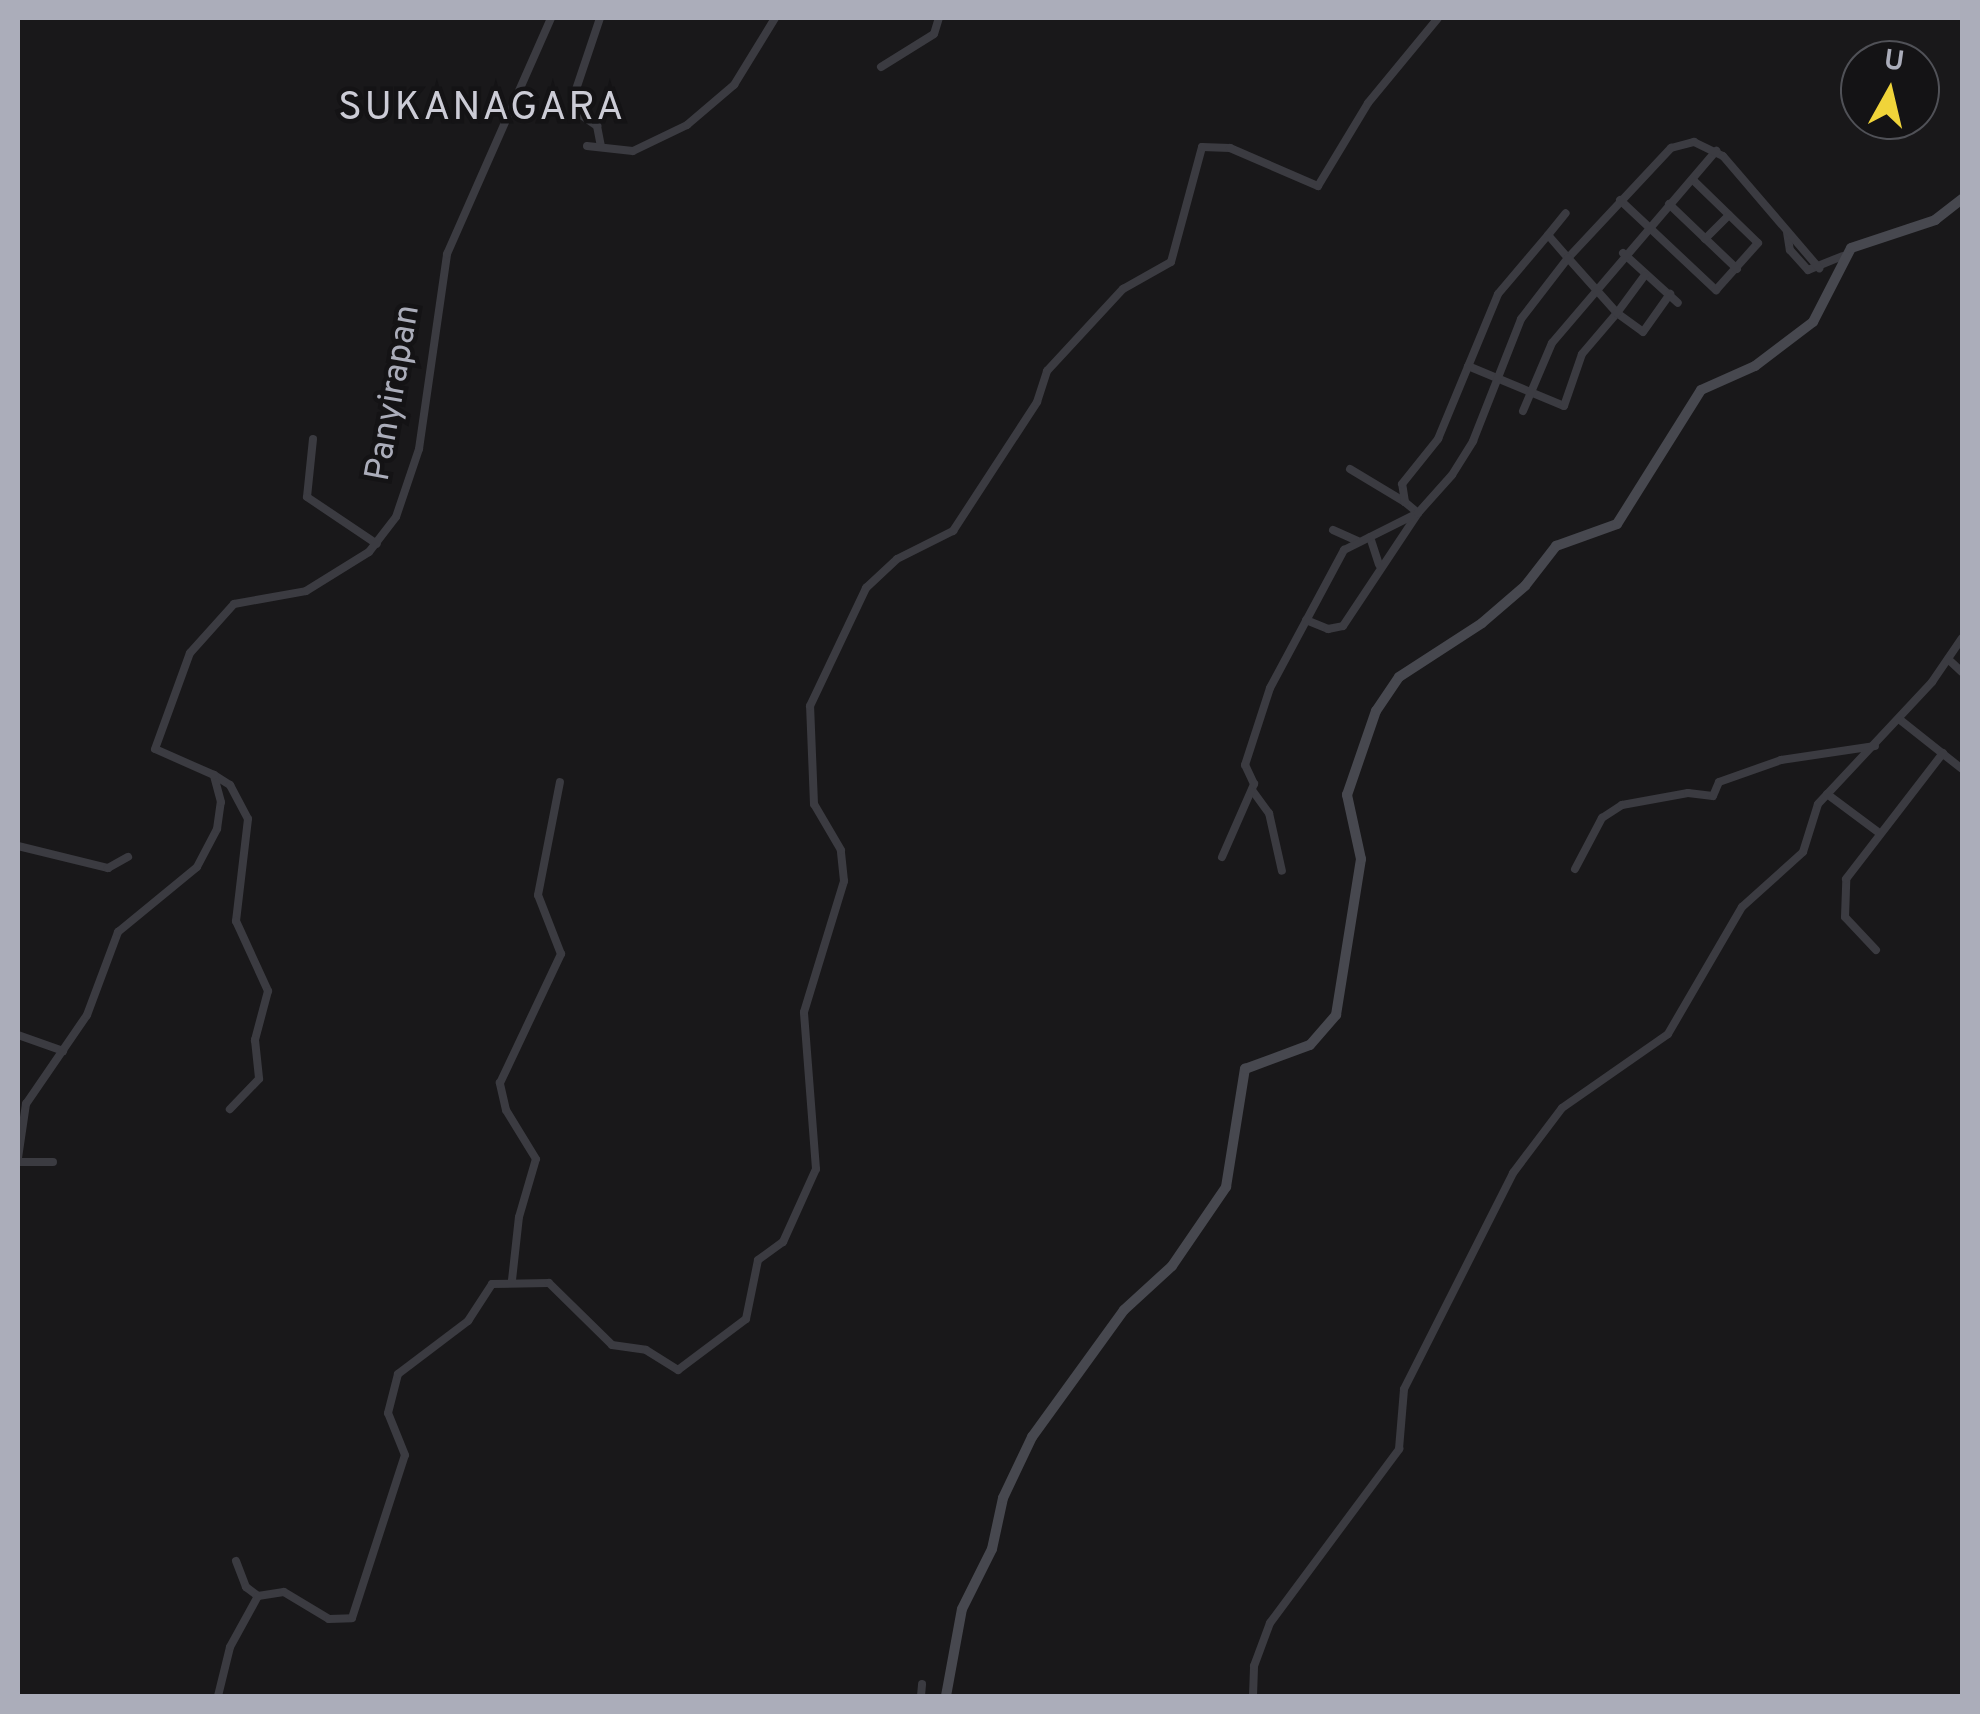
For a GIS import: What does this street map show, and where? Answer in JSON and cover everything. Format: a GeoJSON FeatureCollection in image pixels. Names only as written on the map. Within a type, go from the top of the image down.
{"type":"FeatureCollection","features":[{"type":"Feature","properties":{"kind":"street","name":"Panyirapan"},"geometry":{"type":"LineString","coordinates":[[214,776],[155,749],[196,643],[234,604],[306,591],[378,544],[399,510],[420,449],[447,254],[552,18]]}},
{"type":"Feature","properties":{"kind":"street"},"geometry":{"type":"LineString","coordinates":[[600,18],[572,100],[575,112],[597,126],[601,148]]}},
{"type":"Feature","properties":{"kind":"street"},"geometry":{"type":"LineString","coordinates":[[587,146],[633,151],[718,102],[776,18]]}},
{"type":"Feature","properties":{"kind":"street"},"geometry":{"type":"LineString","coordinates":[[881,67],[934,34],[939,18]]}},
{"type":"Feature","properties":{"kind":"street"},"geometry":{"type":"LineString","coordinates":[[258,1596],[284,1592],[329,1619],[352,1618],[405,1455],[388,1412],[398,1374],[468,1321],[492,1284],[512,1280],[548,1284],[612,1345],[646,1350],[678,1370],[746,1320],[758,1260],[782,1242],[816,1169],[804,1012],[844,881],[836,837],[814,804],[810,706],[866,588],[888,565],[953,531],[1037,402],[1047,371],[1123,289],[1171,262],[1202,147],[1230,148],[1318,186],[1368,103],[1438,18]]}},
{"type":"Feature","properties":{"kind":"street"},"geometry":{"type":"LineString","coordinates":[[1306,620],[1328,629],[1342,626],[1378,565],[1464,459],[1521,319],[1568,258],[1671,148],[1694,142],[1716,151],[1819,268],[1867,240],[1935,220],[1962,198]]}},
{"type":"Feature","properties":{"kind":"street"},"geometry":{"type":"LineString","coordinates":[[1523,410],[1552,343],[1623,253],[1716,151]]}},
{"type":"Feature","properties":{"kind":"street"},"geometry":{"type":"LineString","coordinates":[[1620,200],[1711,289],[1758,246],[1693,180]]}},
{"type":"Feature","properties":{"kind":"street"},"geometry":{"type":"LineString","coordinates":[[1669,204],[1737,269]]}},
{"type":"Feature","properties":{"kind":"street"},"geometry":{"type":"LineString","coordinates":[[1405,502],[1402,484],[1438,439],[1498,294],[1566,213]]}},
{"type":"Feature","properties":{"kind":"street"},"geometry":{"type":"LineString","coordinates":[[1705,239],[1729,215]]}},
{"type":"Feature","properties":{"kind":"street"},"geometry":{"type":"LineString","coordinates":[[1548,235],[1593,293],[1643,332],[1670,294]]}},
{"type":"Feature","properties":{"kind":"street"},"geometry":{"type":"LineString","coordinates":[[1623,253],[1678,303]]}},
{"type":"Feature","properties":{"kind":"street"},"geometry":{"type":"LineString","coordinates":[[946,1696],[962,1610],[991,1553],[1002,1498],[1032,1437],[1124,1310],[1172,1266],[1226,1188],[1245,1069],[1310,1045],[1336,1015],[1362,852],[1347,794],[1376,711],[1399,677],[1482,623],[1525,586],[1556,546],[1616,524],[1701,390],[1755,366],[1813,322],[1842,256]]}},
{"type":"Feature","properties":{"kind":"street"},"geometry":{"type":"LineString","coordinates":[[1468,366],[1564,406],[1582,354],[1646,274]]}},
{"type":"Feature","properties":{"kind":"street"},"geometry":{"type":"LineString","coordinates":[[313,439],[306,498],[378,544]]}},
{"type":"Feature","properties":{"kind":"street"},"geometry":{"type":"LineString","coordinates":[[1350,469],[1418,512]]}},
{"type":"Feature","properties":{"kind":"street"},"geometry":{"type":"LineString","coordinates":[[1282,870],[1269,813],[1252,790],[1245,766],[1257,722],[1344,550],[1418,512]]}},
{"type":"Feature","properties":{"kind":"street"},"geometry":{"type":"LineString","coordinates":[[1333,530],[1358,541]]}},
{"type":"Feature","properties":{"kind":"street"},"geometry":{"type":"LineString","coordinates":[[1370,537],[1378,565]]}},
{"type":"Feature","properties":{"kind":"street"},"geometry":{"type":"LineString","coordinates":[[1253,1696],[1254,1666],[1270,1623],[1398,1449],[1404,1389],[1513,1172],[1562,1108],[1668,1034],[1738,912],[1803,852],[1826,794],[1899,719],[1962,638]]}},
{"type":"Feature","properties":{"kind":"street"},"geometry":{"type":"LineString","coordinates":[[1948,659],[1962,672]]}},
{"type":"Feature","properties":{"kind":"street"},"geometry":{"type":"LineString","coordinates":[[1899,719],[1962,769]]}},
{"type":"Feature","properties":{"kind":"street"},"geometry":{"type":"LineString","coordinates":[[1575,868],[1602,818],[1622,806],[1688,793],[1713,796],[1719,782],[1781,760],[1875,746]]}},
{"type":"Feature","properties":{"kind":"street"},"geometry":{"type":"LineString","coordinates":[[1876,950],[1845,917],[1846,879],[1878,832],[1943,753]]}},
{"type":"Feature","properties":{"kind":"street"},"geometry":{"type":"LineString","coordinates":[[53,1162],[18,1160],[26,1104],[93,1002],[120,928],[204,857],[221,812],[214,776]]}},
{"type":"Feature","properties":{"kind":"street"},"geometry":{"type":"LineString","coordinates":[[214,776],[230,785],[248,819],[236,922],[268,991],[255,1040],[259,1078],[230,1109]]}},
{"type":"Feature","properties":{"kind":"street"},"geometry":{"type":"LineString","coordinates":[[512,1280],[519,1217],[536,1159],[506,1110],[500,1082],[560,954],[538,895],[560,782]]}},
{"type":"Feature","properties":{"kind":"street"},"geometry":{"type":"LineString","coordinates":[[1222,857],[1252,790]]}},
{"type":"Feature","properties":{"kind":"street"},"geometry":{"type":"LineString","coordinates":[[1826,794],[1878,832]]}},
{"type":"Feature","properties":{"kind":"street"},"geometry":{"type":"LineString","coordinates":[[18,846],[108,868],[128,858]]}},
{"type":"Feature","properties":{"kind":"street"},"geometry":{"type":"LineString","coordinates":[[18,1034],[63,1051]]}},
{"type":"Feature","properties":{"kind":"street"},"geometry":{"type":"LineString","coordinates":[[236,1561],[241,1579],[258,1596]]}},
{"type":"Feature","properties":{"kind":"street"},"geometry":{"type":"LineString","coordinates":[[218,1696],[230,1648],[258,1596]]}},
{"type":"Feature","properties":{"kind":"street"},"geometry":{"type":"LineString","coordinates":[[921,1696],[922,1684]]}},
{"type":"Feature","properties":{"kind":"district","name":"SUKANAGARA"},"geometry":{"type":"Point","coordinates":[482,109]}}]}
